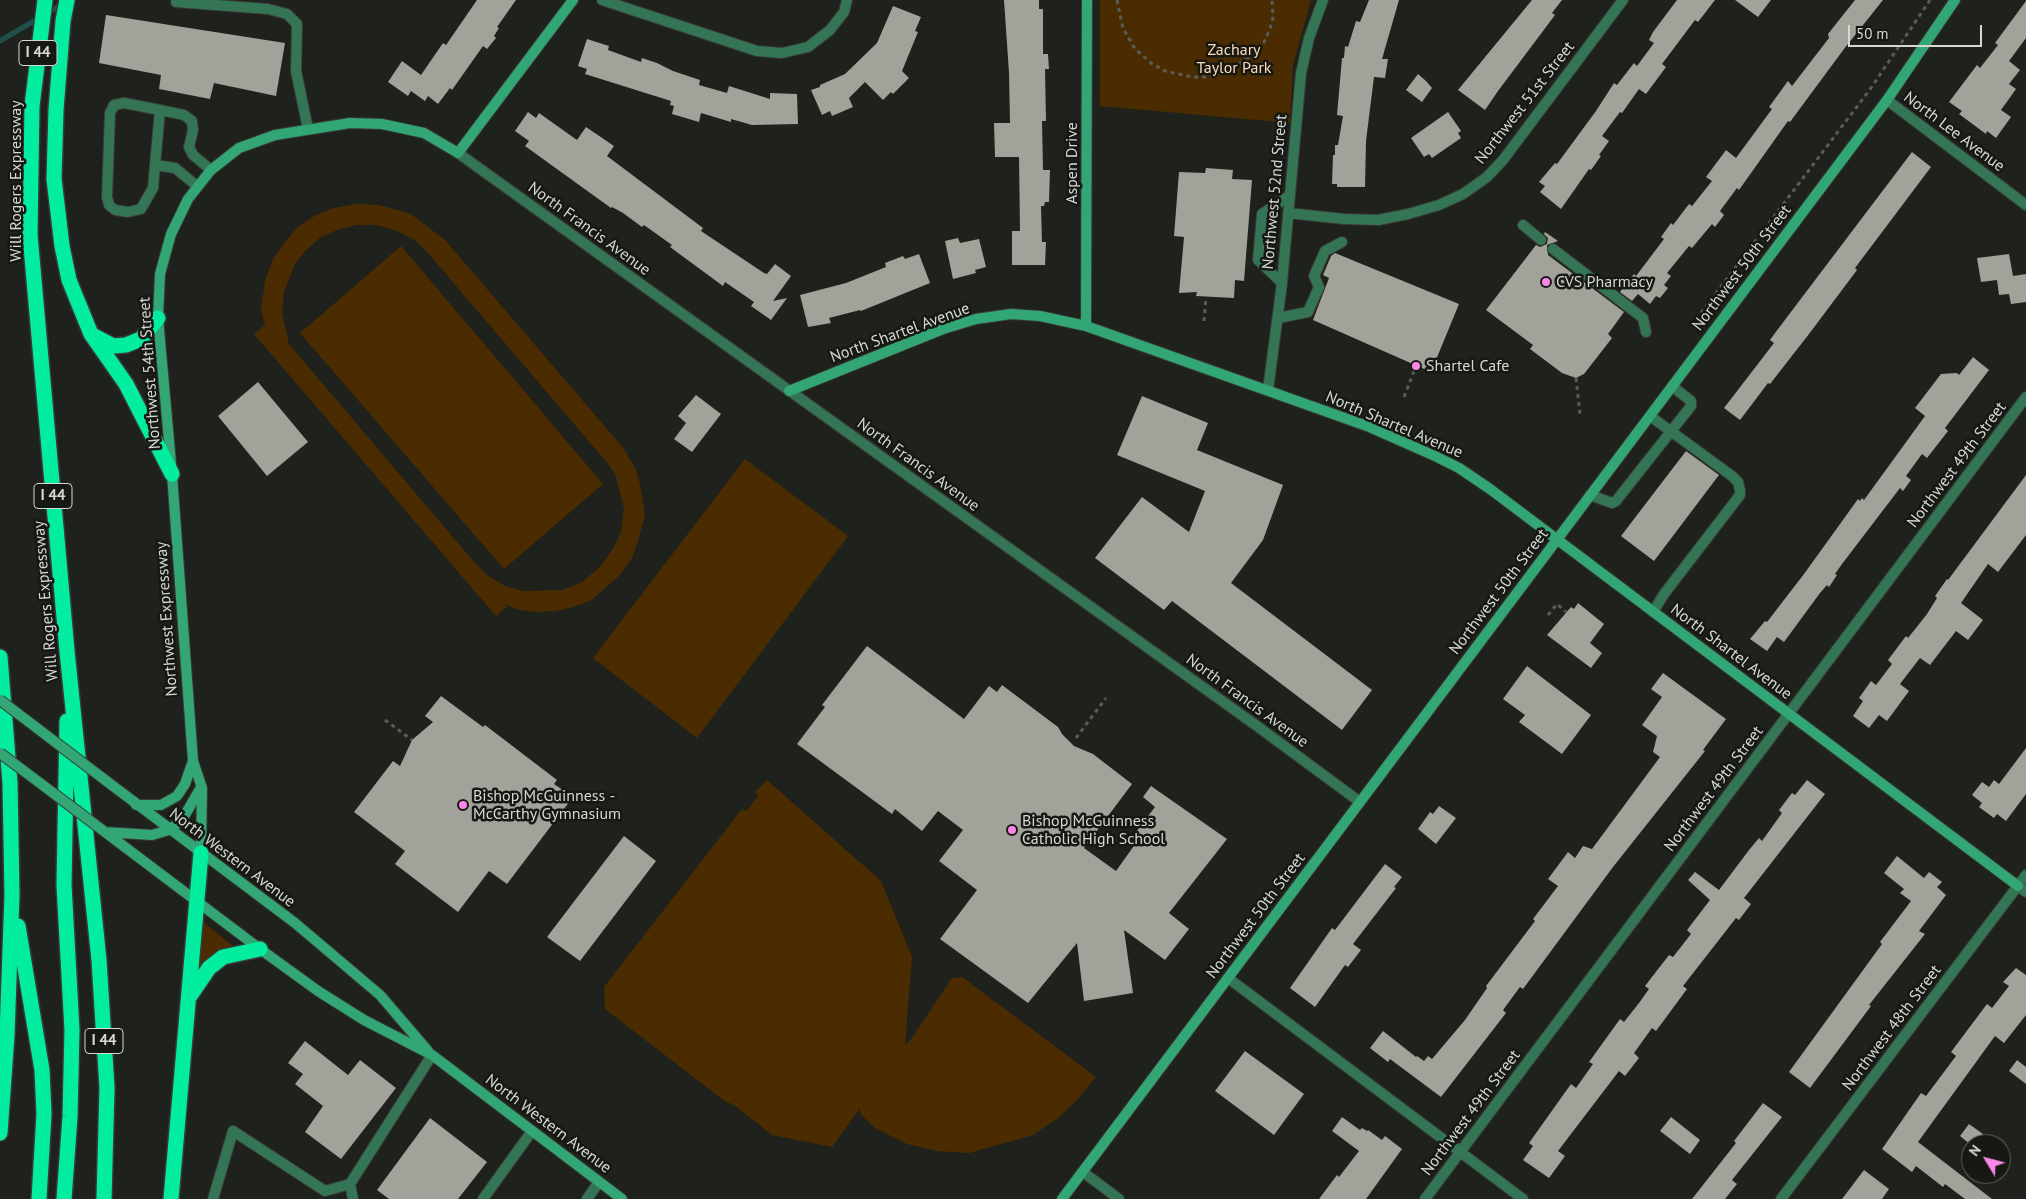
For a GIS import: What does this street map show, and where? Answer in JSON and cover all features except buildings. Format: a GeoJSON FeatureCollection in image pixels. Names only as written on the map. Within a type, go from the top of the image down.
{"type":"FeatureCollection","features":[{"type":"Feature","properties":{"kind":"highway","name":"Will Rogers Expressway"},"geometry":{"type":"LineString","coordinates":[[45,0],[32,106],[30,235],[99,960],[107,1088],[104,1199]]}},
{"type":"Feature","properties":{"kind":"highway"},"geometry":{"type":"LineString","coordinates":[[67,0],[56,110],[54,179],[62,246],[69,280],[91,334],[126,384],[172,474]]}},
{"type":"Feature","properties":{"kind":"highway"},"geometry":{"type":"LineString","coordinates":[[91,334],[113,346],[126,345],[141,339],[158,318]]}},
{"type":"Feature","properties":{"kind":"highway"},"geometry":{"type":"LineString","coordinates":[[64,1199],[70,1117],[72,1030],[64,885],[68,650]]}},
{"type":"Feature","properties":{"kind":"highway"},"geometry":{"type":"LineString","coordinates":[[0,657],[10,783],[12,895],[7,1035],[0,1133]]}},
{"type":"Feature","properties":{"kind":"highway"},"geometry":{"type":"LineString","coordinates":[[171,1199],[200,853]]}},
{"type":"Feature","properties":{"kind":"highway"},"geometry":{"type":"LineString","coordinates":[[12,895],[42,1070],[44,1114],[39,1199]]}},
{"type":"Feature","properties":{"kind":"highway"},"geometry":{"type":"LineString","coordinates":[[188,1000],[210,968],[223,957],[260,949]]}},
{"type":"Feature","properties":{"kind":"main road"},"geometry":{"type":"LineString","coordinates":[[458,153],[573,0]]}},
{"type":"Feature","properties":{"kind":"main road","name":"Aspen Drive"},"geometry":{"type":"LineString","coordinates":[[1086,326],[1087,0]]}},
{"type":"Feature","properties":{"kind":"main road","name":"Northwest 50th Street"},"geometry":{"type":"LineString","coordinates":[[1062,1199],[1887,100],[1955,0]]}},
{"type":"Feature","properties":{"kind":"main road","name":"Northwest 54th Street"},"geometry":{"type":"LineString","coordinates":[[172,474],[158,318],[160,274],[164,254],[179,215],[211,170],[239,148],[256,141],[275,135],[308,129],[359,123],[400,127],[424,133],[458,153]]}},
{"type":"Feature","properties":{"kind":"main road","name":"North Shartel Avenue"},"geometry":{"type":"LineString","coordinates":[[789,391],[943,330],[976,319],[1011,314],[1040,316],[1086,326],[1367,426],[1459,468],[1490,489],[1558,538],[1789,715],[2022,889]]}},
{"type":"Feature","properties":{"kind":"main road","name":"Northwest Expressway"},"geometry":{"type":"LineString","coordinates":[[172,474],[193,761],[202,788],[200,853]]}},
{"type":"Feature","properties":{"kind":"main road","name":"North Western Avenue"},"geometry":{"type":"LineString","coordinates":[[0,700],[295,924],[380,995],[432,1055]]}},
{"type":"Feature","properties":{"kind":"main road"},"geometry":{"type":"LineString","coordinates":[[0,753],[105,832],[118,838],[152,835],[169,830],[182,820],[202,788]]}},
{"type":"Feature","properties":{"kind":"main road","name":"Northwest Expressway"},"geometry":{"type":"LineString","coordinates":[[136,804],[161,804],[177,796],[185,784],[193,761]]}},
{"type":"Feature","properties":{"kind":"main road","name":"North Western Avenue"},"geometry":{"type":"LineString","coordinates":[[118,838],[197,902],[260,949],[364,1020],[432,1055],[622,1199]]}},
{"type":"Feature","properties":{"kind":"street"},"geometry":{"type":"LineString","coordinates":[[602,0],[757,51],[782,53],[808,48],[830,30],[844,12],[847,0]]}},
{"type":"Feature","properties":{"kind":"street","name":"Northwest 52nd Street"},"geometry":{"type":"LineString","coordinates":[[1268,390],[1282,283],[1301,73],[1309,38],[1322,0]]}},
{"type":"Feature","properties":{"kind":"street","name":"Northwest 51st Street"},"geometry":{"type":"LineString","coordinates":[[1288,213],[1344,220],[1378,220],[1439,205],[1463,194],[1487,177],[1502,160],[1622,0]]}},
{"type":"Feature","properties":{"kind":"street"},"geometry":{"type":"LineString","coordinates":[[176,2],[268,9],[287,14],[297,24],[296,71],[308,129]]}},
{"type":"Feature","properties":{"kind":"street","name":"North Lee Avenue"},"geometry":{"type":"LineString","coordinates":[[1887,100],[2026,205]]}},
{"type":"Feature","properties":{"kind":"street"},"geometry":{"type":"LineString","coordinates":[[160,110],[154,188],[141,209],[128,212],[115,210],[109,205],[107,197],[110,113],[114,105],[124,102],[184,115],[192,122],[194,130],[189,147],[193,155],[211,170]]}},
{"type":"Feature","properties":{"kind":"street","name":"North Francis Avenue"},"geometry":{"type":"LineString","coordinates":[[458,153],[1257,726],[1360,802]]}},
{"type":"Feature","properties":{"kind":"street"},"geometry":{"type":"LineString","coordinates":[[156,165],[175,168],[198,186]]}},
{"type":"Feature","properties":{"kind":"street"},"geometry":{"type":"LineString","coordinates":[[1282,283],[1258,260],[1262,214],[1290,196]]}},
{"type":"Feature","properties":{"kind":"street"},"geometry":{"type":"LineString","coordinates":[[1523,225],[1542,240]]}},
{"type":"Feature","properties":{"kind":"street"},"geometry":{"type":"LineString","coordinates":[[1278,318],[1308,312],[1319,287],[1314,276],[1325,251],[1342,242]]}},
{"type":"Feature","properties":{"kind":"street"},"geometry":{"type":"LineString","coordinates":[[1553,249],[1643,318],[1646,332]]}},
{"type":"Feature","properties":{"kind":"street"},"geometry":{"type":"LineString","coordinates":[[1590,495],[1612,503],[1616,502],[1692,406],[1691,401],[1672,386]]}},
{"type":"Feature","properties":{"kind":"street","name":"Northwest 49th Street"},"geometry":{"type":"LineString","coordinates":[[1425,1199],[2026,397]]}},
{"type":"Feature","properties":{"kind":"street"},"geometry":{"type":"LineString","coordinates":[[1650,416],[1732,476],[1738,482],[1740,495],[1664,594],[1653,612]]}},
{"type":"Feature","properties":{"kind":"street","name":"Northwest 48th Street"},"geometry":{"type":"LineString","coordinates":[[1781,1199],[2022,889],[2026,875]]}},
{"type":"Feature","properties":{"kind":"street"},"geometry":{"type":"LineString","coordinates":[[1228,978],[1523,1199]]}},
{"type":"Feature","properties":{"kind":"street"},"geometry":{"type":"LineString","coordinates":[[213,1199],[233,1131],[325,1191],[350,1184],[432,1055]]}},
{"type":"Feature","properties":{"kind":"street"},"geometry":{"type":"LineString","coordinates":[[483,1199],[532,1131]]}},
{"type":"Feature","properties":{"kind":"street"},"geometry":{"type":"LineString","coordinates":[[1082,1172],[1119,1199]]}},
{"type":"Feature","properties":{"kind":"street"},"geometry":{"type":"LineString","coordinates":[[586,1199],[599,1182]]}},
{"type":"Feature","properties":{"kind":"street"},"geometry":{"type":"LineString","coordinates":[[350,1184],[353,1199]]}},
{"type":"Feature","properties":{"kind":"path"},"geometry":{"type":"LineString","coordinates":[[1117,0],[1123,28],[1136,49],[1151,63],[1166,71],[1192,77],[1206,77],[1232,69],[1254,53],[1264,42],[1270,29],[1273,18],[1272,0]]}},
{"type":"Feature","properties":{"kind":"path","name":"Northwest 50th Street"},"geometry":{"type":"LineString","coordinates":[[1701,313],[1871,88],[1930,0]]}},
{"type":"Feature","properties":{"kind":"path"},"geometry":{"type":"LineString","coordinates":[[1204,321],[1206,297]]}},
{"type":"Feature","properties":{"kind":"path"},"geometry":{"type":"LineString","coordinates":[[1404,396],[1416,366]]}},
{"type":"Feature","properties":{"kind":"path"},"geometry":{"type":"LineString","coordinates":[[1576,378],[1580,414]]}},
{"type":"Feature","properties":{"kind":"path"},"geometry":{"type":"LineString","coordinates":[[1548,615],[1557,604],[1566,612]]}},
{"type":"Feature","properties":{"kind":"path"},"geometry":{"type":"LineString","coordinates":[[1076,738],[1106,698]]}},
{"type":"Feature","properties":{"kind":"path"},"geometry":{"type":"LineString","coordinates":[[385,720],[412,740]]}},
{"type":"Feature","properties":{"kind":"green space","name":"Zachary Taylor Park"},"geometry":{"type":"Polygon","coordinates":[[[1100,0],[1311,0],[1293,65],[1290,123],[1100,106],[1100,0]]]}},
{"type":"Feature","properties":{"kind":"green space"},"geometry":{"type":"Polygon","coordinates":[[[357,204],[379,205],[411,214],[445,240],[624,449],[636,469],[645,515],[632,558],[619,576],[590,601],[555,611],[536,612],[520,610],[504,604],[507,607],[496,616],[254,334],[265,325],[261,310],[265,281],[273,259],[298,227],[316,215],[334,208],[357,204]],[[357,225],[337,230],[321,237],[305,251],[295,264],[284,292],[282,313],[289,344],[487,575],[505,586],[523,591],[563,590],[582,582],[600,567],[613,549],[621,532],[624,509],[616,476],[609,465],[429,254],[415,240],[395,230],[376,225],[357,225]]]}},
{"type":"Feature","properties":{"kind":"green space"},"geometry":{"type":"Polygon","coordinates":[[[401,246],[603,484],[504,569],[300,333],[401,246]]]}},
{"type":"Feature","properties":{"kind":"green space"},"geometry":{"type":"Polygon","coordinates":[[[745,459],[848,536],[697,738],[593,658],[745,459]]]}},
{"type":"Feature","properties":{"kind":"green space"},"geometry":{"type":"Polygon","coordinates":[[[767,780],[881,881],[912,957],[905,1045],[912,1038],[952,978],[962,977],[1096,1077],[1077,1100],[1058,1118],[1033,1135],[969,1153],[937,1151],[907,1144],[875,1128],[861,1115],[860,1108],[832,1147],[772,1135],[605,1009],[604,987],[742,809],[746,811],[758,797],[755,792],[767,780]]]}},
{"type":"Feature","properties":{"kind":"green space"},"geometry":{"type":"Polygon","coordinates":[[[202,921],[233,946],[215,953],[205,962],[196,978],[202,921]]]}},
{"type":"Feature","properties":{"kind":"waterway"},"geometry":{"type":"LineString","coordinates":[[0,41],[63,4]]}},
{"type":"Feature","properties":{"kind":"place","name":"CVS Pharmacy"},"geometry":{"type":"Point","coordinates":[1546,282]}},
{"type":"Feature","properties":{"kind":"place","name":"Shartel Cafe"},"geometry":{"type":"Point","coordinates":[1416,366]}},
{"type":"Feature","properties":{"kind":"place","name":"Bishop McGuinness - McCarthy Gymnasium"},"geometry":{"type":"Point","coordinates":[463,805]}},
{"type":"Feature","properties":{"kind":"place","name":"Bishop McGuinness Catholic High School"},"geometry":{"type":"Point","coordinates":[1012,830]}}]}
